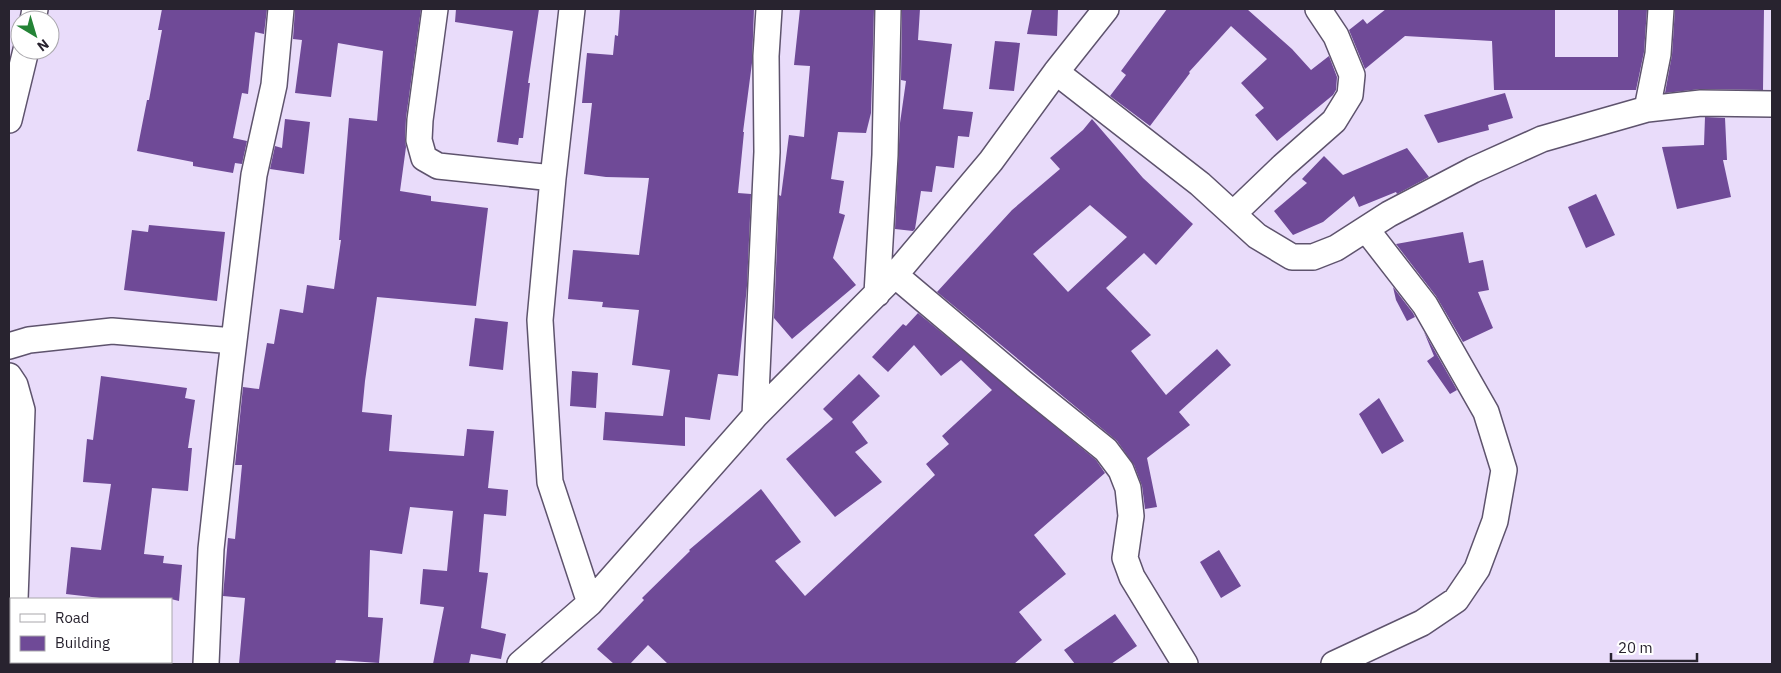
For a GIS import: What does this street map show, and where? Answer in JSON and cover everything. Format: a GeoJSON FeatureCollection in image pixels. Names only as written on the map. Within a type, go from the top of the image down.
{"type":"FeatureCollection","features":[{"type":"Feature","properties":{"kind":"street"},"geometry":{"type":"LineString","coordinates":[[206,664],[211,549],[234,341],[254,175],[274,85],[281,9]]}},
{"type":"Feature","properties":{"kind":"street"},"geometry":{"type":"LineString","coordinates":[[435,9],[420,120],[419,140],[424,158],[438,166],[553,178]]}},
{"type":"Feature","properties":{"kind":"street"},"geometry":{"type":"LineString","coordinates":[[572,9],[553,178],[540,320],[550,482],[590,603]]}},
{"type":"Feature","properties":{"kind":"street"},"geometry":{"type":"LineString","coordinates":[[755,416],[767,152],[766,56],[769,9]]}},
{"type":"Feature","properties":{"kind":"street"},"geometry":{"type":"LineString","coordinates":[[877,294],[885,155],[888,9]]}},
{"type":"Feature","properties":{"kind":"street"},"geometry":{"type":"LineString","coordinates":[[520,664],[590,603],[755,416],[895,275],[991,161],[1056,72],[1106,9]]}},
{"type":"Feature","properties":{"kind":"street"},"geometry":{"type":"LineString","coordinates":[[1233,214],[1334,121],[1350,95],[1352,75],[1336,36],[1318,9]]}},
{"type":"Feature","properties":{"kind":"street"},"geometry":{"type":"LineString","coordinates":[[1647,109],[1658,54],[1661,9]]}},
{"type":"Feature","properties":{"kind":"street"},"geometry":{"type":"LineString","coordinates":[[9,120],[24,60]]}},
{"type":"Feature","properties":{"kind":"street"},"geometry":{"type":"LineString","coordinates":[[1056,72],[1200,184],[1257,236],[1292,257],[1313,257],[1336,248],[1389,214],[1473,170],[1542,139],[1647,109],[1701,103],[1772,104]]}},
{"type":"Feature","properties":{"kind":"street"},"geometry":{"type":"LineString","coordinates":[[1334,664],[1422,623],[1456,600],[1477,569],[1495,522],[1504,470],[1486,412],[1444,338],[1425,305],[1366,229]]}},
{"type":"Feature","properties":{"kind":"street"},"geometry":{"type":"LineString","coordinates":[[895,275],[1106,450],[1121,470],[1128,488],[1131,516],[1125,558],[1132,577],[1185,664]]}},
{"type":"Feature","properties":{"kind":"street"},"geometry":{"type":"LineString","coordinates":[[9,346],[29,340],[112,331],[234,341]]}},
{"type":"Feature","properties":{"kind":"street"},"geometry":{"type":"LineString","coordinates":[[9,376],[15,385],[22,410],[15,598]]}},
{"type":"Feature","properties":{"kind":"building"},"geometry":{"type":"Polygon","coordinates":[[[162,9],[267,9],[264,34],[255,32],[248,94],[242,93],[233,138],[247,141],[242,164],[235,163],[233,173],[193,166],[193,162],[137,151],[162,30],[158,30],[162,9]]]}},
{"type":"Feature","properties":{"kind":"building"},"geometry":{"type":"Polygon","coordinates":[[[295,9],[421,9],[406,118],[406,147],[400,191],[431,196],[431,201],[488,208],[476,306],[377,297],[362,412],[392,415],[389,451],[464,456],[467,429],[494,431],[488,488],[508,490],[506,516],[484,514],[479,572],[488,573],[481,628],[506,634],[501,659],[471,654],[469,664],[433,664],[444,607],[420,604],[423,569],[447,571],[453,511],[410,507],[402,554],[370,550],[368,617],[383,618],[379,663],[336,660],[335,664],[239,664],[245,598],[223,596],[228,538],[235,539],[242,465],[235,465],[243,387],[259,389],[267,343],[274,344],[280,309],[303,313],[307,285],[334,289],[341,240],[339,240],[349,118],[377,121],[383,51],[338,43],[331,97],[295,93],[302,40],[293,39],[295,9]]]}},
{"type":"Feature","properties":{"kind":"building"},"geometry":{"type":"Polygon","coordinates":[[[456,9],[539,9],[528,83],[530,83],[523,138],[519,138],[518,145],[497,142],[513,31],[455,22],[456,9]]]}},
{"type":"Feature","properties":{"kind":"building"},"geometry":{"type":"Polygon","coordinates":[[[620,9],[754,9],[752,63],[743,132],[738,193],[751,194],[747,286],[738,376],[718,374],[710,420],[685,417],[685,446],[603,440],[605,412],[663,416],[670,370],[632,365],[639,310],[602,307],[603,302],[568,299],[573,250],[639,255],[649,178],[606,177],[584,174],[592,103],[582,103],[587,53],[613,55],[615,35],[618,36],[620,9]]]}},
{"type":"Feature","properties":{"kind":"building"},"geometry":{"type":"Polygon","coordinates":[[[800,9],[874,9],[871,113],[866,133],[838,132],[831,179],[844,181],[839,213],[845,215],[833,258],[856,285],[792,339],[774,318],[779,195],[781,196],[789,135],[804,137],[810,66],[794,65],[800,9]]]}},
{"type":"Feature","properties":{"kind":"building"},"geometry":{"type":"Polygon","coordinates":[[[902,9],[920,9],[918,40],[952,44],[943,109],[973,112],[969,137],[958,136],[954,168],[936,166],[932,192],[921,191],[915,229],[913,231],[895,229],[900,123],[906,81],[901,80],[902,9]]]}},
{"type":"Feature","properties":{"kind":"building"},"geometry":{"type":"Polygon","coordinates":[[[1032,9],[1058,9],[1057,36],[1027,34],[1032,9]]]}},
{"type":"Feature","properties":{"kind":"building"},"geometry":{"type":"Polygon","coordinates":[[[1167,9],[1247,9],[1292,49],[1311,70],[1329,56],[1337,77],[1336,90],[1333,95],[1277,141],[1255,115],[1264,108],[1241,83],[1267,59],[1231,26],[1189,72],[1150,126],[1110,96],[1126,75],[1121,71],[1167,9]]]}},
{"type":"Feature","properties":{"kind":"building"},"geometry":{"type":"Polygon","coordinates":[[[1386,9],[1555,9],[1555,57],[1618,57],[1618,9],[1647,9],[1644,52],[1636,90],[1494,90],[1492,41],[1405,36],[1365,69],[1349,30],[1363,19],[1367,24],[1386,9]]]}},
{"type":"Feature","properties":{"kind":"building"},"geometry":{"type":"Polygon","coordinates":[[[1675,9],[1764,9],[1763,90],[1701,89],[1665,93],[1672,55],[1675,9]]]}},
{"type":"Feature","properties":{"kind":"building"},"geometry":{"type":"Polygon","coordinates":[[[995,41],[1020,43],[1014,91],[989,89],[995,41]]]}},
{"type":"Feature","properties":{"kind":"building"},"geometry":{"type":"Polygon","coordinates":[[[1505,93],[1513,118],[1488,125],[1489,130],[1438,143],[1424,115],[1505,93]]]}},
{"type":"Feature","properties":{"kind":"building"},"geometry":{"type":"Polygon","coordinates":[[[1705,117],[1725,118],[1727,160],[1723,160],[1731,197],[1677,209],[1662,147],[1704,145],[1705,117]]]}},
{"type":"Feature","properties":{"kind":"building"},"geometry":{"type":"Polygon","coordinates":[[[285,119],[310,122],[304,174],[270,169],[275,146],[282,148],[285,119]]]}},
{"type":"Feature","properties":{"kind":"building"},"geometry":{"type":"Polygon","coordinates":[[[1092,119],[1143,178],[1193,224],[1156,265],[1144,253],[1106,288],[1151,335],[1131,351],[1166,395],[1217,349],[1231,365],[1179,412],[1190,425],[1147,458],[1157,507],[1145,509],[1142,486],[1134,465],[1117,441],[937,292],[1012,210],[1060,169],[1050,158],[1083,130],[1092,119]],[[1090,205],[1033,254],[1068,292],[1127,237],[1090,205]]]}},
{"type":"Feature","properties":{"kind":"building"},"geometry":{"type":"Polygon","coordinates":[[[1407,148],[1429,177],[1397,194],[1396,192],[1359,207],[1354,196],[1323,222],[1293,235],[1274,211],[1307,183],[1302,179],[1324,156],[1343,175],[1407,148]]]}},
{"type":"Feature","properties":{"kind":"building"},"geometry":{"type":"Polygon","coordinates":[[[1596,194],[1615,235],[1586,248],[1568,207],[1596,194]]]}},
{"type":"Feature","properties":{"kind":"building"},"geometry":{"type":"Polygon","coordinates":[[[149,225],[225,232],[217,301],[124,290],[132,230],[148,232],[149,225]]]}},
{"type":"Feature","properties":{"kind":"building"},"geometry":{"type":"Polygon","coordinates":[[[1463,232],[1469,263],[1483,260],[1489,290],[1478,292],[1493,328],[1463,342],[1436,296],[1396,244],[1463,232]]]}},
{"type":"Feature","properties":{"kind":"building"},"geometry":{"type":"Polygon","coordinates":[[[1393,287],[1415,317],[1407,321],[1396,300],[1393,287]]]}},
{"type":"Feature","properties":{"kind":"building"},"geometry":{"type":"Polygon","coordinates":[[[918,313],[1096,460],[1105,473],[1034,535],[1066,574],[1019,612],[1042,640],[1014,664],[668,664],[648,645],[630,664],[614,664],[597,649],[644,600],[642,598],[689,550],[761,489],[801,542],[775,561],[805,596],[935,475],[926,464],[949,444],[942,436],[992,390],[961,360],[941,376],[914,345],[888,372],[872,357],[903,324],[906,326],[918,313]]]}},
{"type":"Feature","properties":{"kind":"building"},"geometry":{"type":"Polygon","coordinates":[[[475,318],[508,322],[503,370],[469,366],[475,318]]]}},
{"type":"Feature","properties":{"kind":"building"},"geometry":{"type":"Polygon","coordinates":[[[1424,332],[1457,390],[1450,394],[1427,361],[1434,356],[1424,332]]]}},
{"type":"Feature","properties":{"kind":"building"},"geometry":{"type":"Polygon","coordinates":[[[572,371],[598,373],[596,408],[570,406],[572,371]]]}},
{"type":"Feature","properties":{"kind":"building"},"geometry":{"type":"Polygon","coordinates":[[[859,374],[880,396],[852,422],[868,443],[855,452],[882,482],[835,517],[786,459],[833,419],[823,409],[859,374]]]}},
{"type":"Feature","properties":{"kind":"building"},"geometry":{"type":"Polygon","coordinates":[[[101,376],[187,388],[185,398],[195,400],[188,448],[192,448],[188,491],[152,488],[144,554],[164,556],[163,563],[182,565],[179,601],[172,598],[100,598],[66,594],[71,547],[101,550],[111,484],[83,482],[87,439],[93,440],[101,376]]]}},
{"type":"Feature","properties":{"kind":"building"},"geometry":{"type":"Polygon","coordinates":[[[1379,398],[1404,441],[1382,454],[1359,414],[1379,398]]]}},
{"type":"Feature","properties":{"kind":"building"},"geometry":{"type":"Polygon","coordinates":[[[1219,550],[1241,586],[1221,598],[1200,562],[1219,550]]]}},
{"type":"Feature","properties":{"kind":"building"},"geometry":{"type":"Polygon","coordinates":[[[1115,614],[1137,646],[1111,664],[1075,664],[1064,650],[1115,614]]]}}]}
